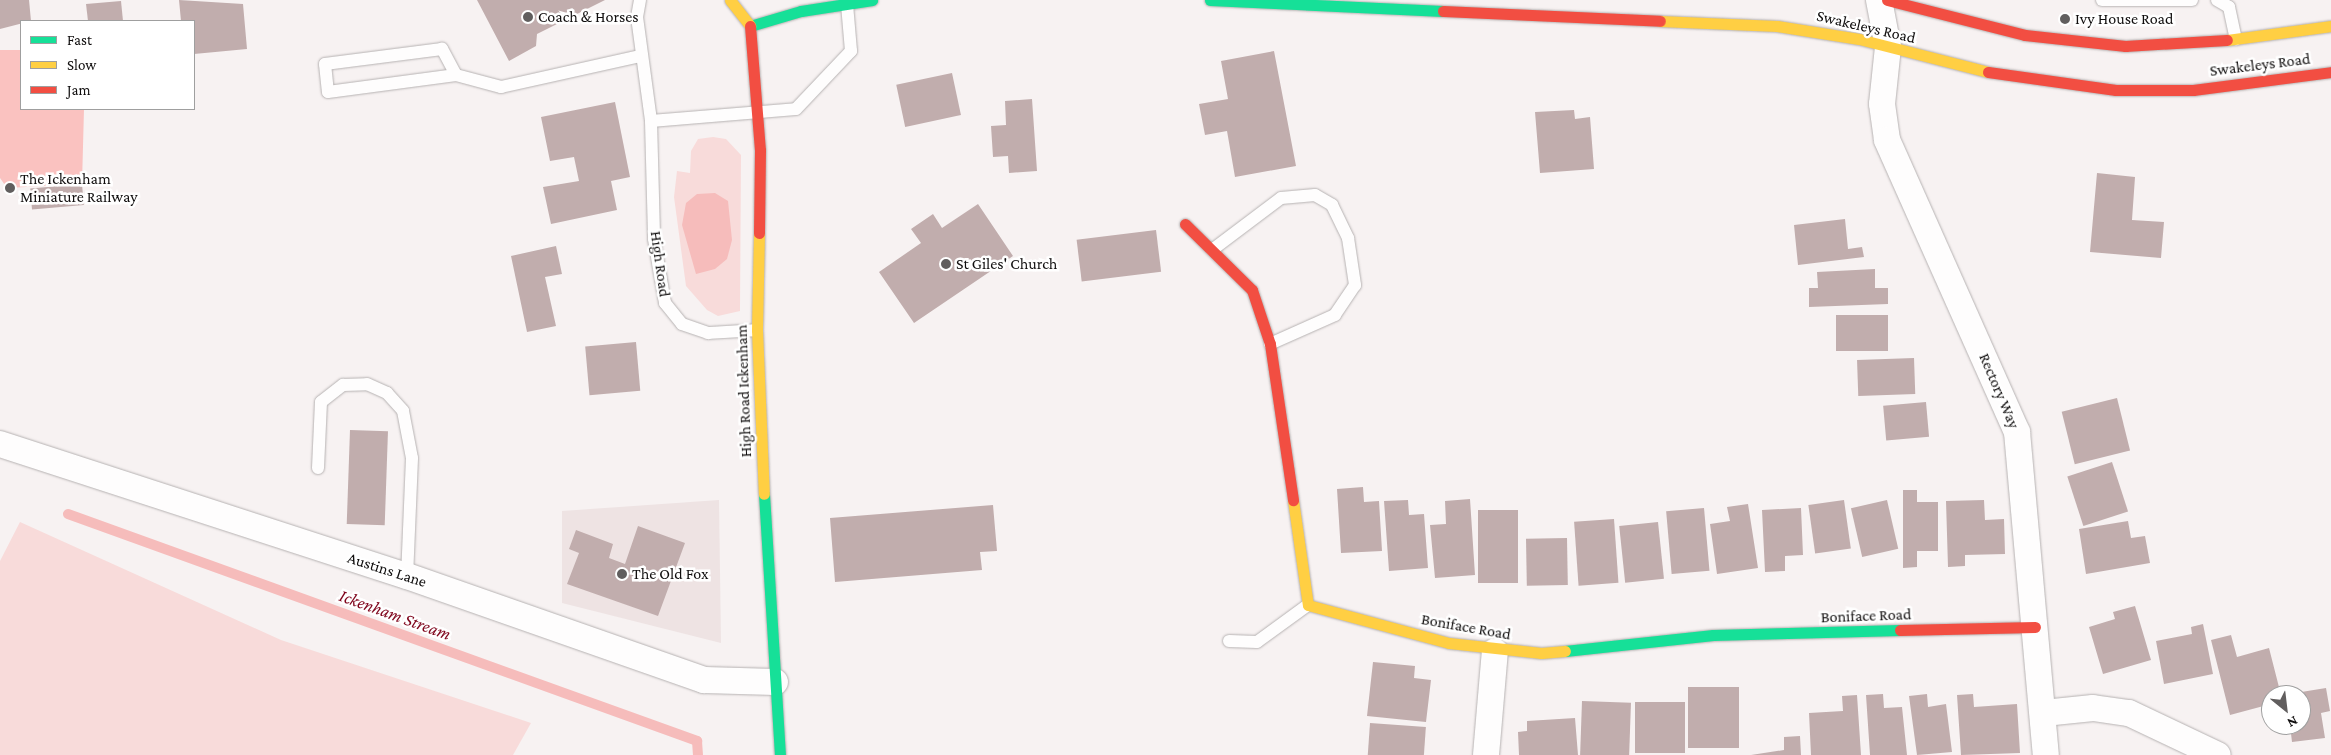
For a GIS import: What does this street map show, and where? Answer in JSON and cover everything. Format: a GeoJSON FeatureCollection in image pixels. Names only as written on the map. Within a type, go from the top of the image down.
{"type":"FeatureCollection","features":[{"type":"Feature","properties":{"kind":"main road"},"geometry":{"type":"LineString","coordinates":[[730,0],[750,26],[872,0]]}},
{"type":"Feature","properties":{"kind":"main road","name":"Swakeleys Road"},"geometry":{"type":"LineString","coordinates":[[1210,0],[1734,23],[1819,31],[2007,77],[2116,90],[2193,90],[2331,72]]}},
{"type":"Feature","properties":{"kind":"main road","name":"Swakeleys Road"},"geometry":{"type":"LineString","coordinates":[[1887,0],[2026,35],[2081,43],[2173,45],[2236,40],[2331,26]]}},
{"type":"Feature","properties":{"kind":"main road","name":"High Road Ickenham"},"geometry":{"type":"LineString","coordinates":[[750,26],[759,113],[757,330],[780,755]]}},
{"type":"Feature","properties":{"kind":"main road"},"geometry":{"type":"LineString","coordinates":[[1185,224],[1252,290],[1270,344],[1308,605]]}},
{"type":"Feature","properties":{"kind":"main road","name":"Boniface Road"},"geometry":{"type":"LineString","coordinates":[[1308,605],[1449,643],[1496,651],[1593,650],[1713,635],[2035,627]]}},
{"type":"Feature","properties":{"kind":"street","name":"Rectory Way"},"geometry":{"type":"LineString","coordinates":[[1879,0],[1888,47],[1882,104],[1886,140],[2017,432],[2044,712],[2046,755]]}},
{"type":"Feature","properties":{"kind":"street","name":"Austins Lane"},"geometry":{"type":"LineString","coordinates":[[0,444],[407,576],[704,680],[775,682]]}},
{"type":"Feature","properties":{"kind":"street"},"geometry":{"type":"LineString","coordinates":[[1486,755],[1496,651]]}},
{"type":"Feature","properties":{"kind":"street"},"geometry":{"type":"LineString","coordinates":[[2044,712],[2093,708],[2129,713],[2218,755]]}},
{"type":"Feature","properties":{"kind":"lane","name":"High Road"},"geometry":{"type":"LineString","coordinates":[[640,0],[636,17],[640,56],[651,121],[654,239],[664,303],[682,324],[708,334],[757,330]]}},
{"type":"Feature","properties":{"kind":"lane"},"geometry":{"type":"LineString","coordinates":[[2102,0],[2192,0]]}},
{"type":"Feature","properties":{"kind":"lane"},"geometry":{"type":"LineString","coordinates":[[2217,0],[2229,8],[2236,40]]}},
{"type":"Feature","properties":{"kind":"lane"},"geometry":{"type":"LineString","coordinates":[[651,121],[796,109],[851,51],[847,4]]}},
{"type":"Feature","properties":{"kind":"lane"},"geometry":{"type":"LineString","coordinates":[[456,75],[442,49],[325,64],[328,92],[456,75],[501,86],[640,56]]}},
{"type":"Feature","properties":{"kind":"lane"},"geometry":{"type":"LineString","coordinates":[[1212,250],[1282,198],[1315,195],[1332,205],[1348,238],[1356,285],[1335,315],[1270,344]]}},
{"type":"Feature","properties":{"kind":"lane"},"geometry":{"type":"LineString","coordinates":[[318,468],[321,402],[343,385],[368,384],[387,393],[403,410],[412,458],[407,576]]}},
{"type":"Feature","properties":{"kind":"lane"},"geometry":{"type":"LineString","coordinates":[[1229,641],[1257,642],[1308,605]]}},
{"type":"Feature","properties":{"kind":"shaded area"},"geometry":{"type":"Polygon","coordinates":[[[0,50],[20,50],[20,110],[84,110],[82,184],[7,188],[0,178],[0,50]]]}},
{"type":"Feature","properties":{"kind":"shaded area"},"geometry":{"type":"Polygon","coordinates":[[[713,137],[726,139],[741,155],[740,311],[718,316],[707,310],[686,286],[674,197],[677,171],[690,173],[691,151],[698,139],[713,137]]]}},
{"type":"Feature","properties":{"kind":"shaded area"},"geometry":{"type":"Polygon","coordinates":[[[715,193],[728,201],[732,240],[727,259],[715,269],[696,274],[682,225],[686,203],[697,194],[715,193]]]}},
{"type":"Feature","properties":{"kind":"shaded area"},"geometry":{"type":"Polygon","coordinates":[[[719,500],[721,643],[562,603],[562,511],[719,500]]]}},
{"type":"Feature","properties":{"kind":"shaded area"},"geometry":{"type":"Polygon","coordinates":[[[20,522],[281,640],[531,723],[513,755],[0,755],[0,561],[20,522]]]}},
{"type":"Feature","properties":{"kind":"building"},"geometry":{"type":"Polygon","coordinates":[[[0,0],[29,0],[31,20],[20,20],[20,24],[0,29],[0,0]]]}},
{"type":"Feature","properties":{"kind":"building"},"geometry":{"type":"Polygon","coordinates":[[[179,0],[243,4],[247,49],[195,54],[195,20],[181,20],[179,0]]]}},
{"type":"Feature","properties":{"kind":"building","name":"Coach & Horses"},"geometry":{"type":"Polygon","coordinates":[[[477,0],[605,0],[537,34],[536,46],[509,61],[477,0]]]}},
{"type":"Feature","properties":{"kind":"building"},"geometry":{"type":"Polygon","coordinates":[[[121,1],[123,20],[88,20],[86,4],[121,1]]]}},
{"type":"Feature","properties":{"kind":"building"},"geometry":{"type":"Polygon","coordinates":[[[1274,51],[1296,166],[1235,177],[1227,131],[1205,135],[1199,104],[1228,99],[1221,61],[1274,51]]]}},
{"type":"Feature","properties":{"kind":"building"},"geometry":{"type":"Polygon","coordinates":[[[952,73],[961,115],[905,127],[896,85],[952,73]]]}},
{"type":"Feature","properties":{"kind":"building"},"geometry":{"type":"Polygon","coordinates":[[[1032,99],[1037,171],[1009,173],[1008,156],[993,157],[991,126],[1006,125],[1005,101],[1032,99]]]}},
{"type":"Feature","properties":{"kind":"building"},"geometry":{"type":"Polygon","coordinates":[[[615,102],[630,177],[611,181],[617,210],[551,224],[543,187],[579,181],[574,157],[550,161],[541,117],[615,102]]]}},
{"type":"Feature","properties":{"kind":"building"},"geometry":{"type":"Polygon","coordinates":[[[1574,110],[1575,119],[1590,117],[1594,169],[1540,173],[1535,112],[1574,110]]]}},
{"type":"Feature","properties":{"kind":"building"},"geometry":{"type":"Polygon","coordinates":[[[2097,173],[2135,177],[2132,220],[2164,222],[2161,258],[2090,252],[2097,173]]]}},
{"type":"Feature","properties":{"kind":"building"},"geometry":{"type":"Polygon","coordinates":[[[82,184],[84,205],[32,209],[30,189],[82,184]]]}},
{"type":"Feature","properties":{"kind":"building","name":"St Giles' Church"},"geometry":{"type":"Polygon","coordinates":[[[978,204],[1013,256],[914,323],[879,272],[921,243],[911,229],[933,214],[942,228],[978,204]]]}},
{"type":"Feature","properties":{"kind":"building"},"geometry":{"type":"Polygon","coordinates":[[[1845,219],[1848,249],[1862,247],[1864,257],[1798,265],[1794,225],[1845,219]]]}},
{"type":"Feature","properties":{"kind":"building"},"geometry":{"type":"Polygon","coordinates":[[[1156,230],[1161,272],[1082,281],[1077,240],[1156,230]]]}},
{"type":"Feature","properties":{"kind":"building"},"geometry":{"type":"Polygon","coordinates":[[[556,246],[562,274],[545,277],[556,326],[527,332],[511,256],[556,246]]]}},
{"type":"Feature","properties":{"kind":"building"},"geometry":{"type":"Polygon","coordinates":[[[1875,269],[1875,288],[1888,288],[1888,304],[1809,307],[1809,288],[1818,288],[1817,272],[1875,269]]]}},
{"type":"Feature","properties":{"kind":"building"},"geometry":{"type":"Polygon","coordinates":[[[1836,315],[1888,315],[1888,351],[1836,351],[1836,315]]]}},
{"type":"Feature","properties":{"kind":"building"},"geometry":{"type":"Polygon","coordinates":[[[636,342],[640,391],[589,395],[585,346],[636,342]]]}},
{"type":"Feature","properties":{"kind":"building"},"geometry":{"type":"Polygon","coordinates":[[[1914,358],[1915,394],[1858,396],[1857,360],[1914,358]]]}},
{"type":"Feature","properties":{"kind":"building"},"geometry":{"type":"Polygon","coordinates":[[[2117,398],[2130,450],[2075,464],[2062,412],[2117,398]]]}},
{"type":"Feature","properties":{"kind":"building"},"geometry":{"type":"Polygon","coordinates":[[[1926,402],[1929,437],[1886,441],[1883,406],[1926,402]]]}},
{"type":"Feature","properties":{"kind":"building"},"geometry":{"type":"Polygon","coordinates":[[[350,430],[388,431],[385,525],[347,524],[350,430]]]}},
{"type":"Feature","properties":{"kind":"building"},"geometry":{"type":"Polygon","coordinates":[[[2112,462],[2128,511],[2083,526],[2067,477],[2112,462]]]}},
{"type":"Feature","properties":{"kind":"building"},"geometry":{"type":"Polygon","coordinates":[[[1363,487],[1364,502],[1379,501],[1382,551],[1341,553],[1337,489],[1363,487]]]}},
{"type":"Feature","properties":{"kind":"building"},"geometry":{"type":"Polygon","coordinates":[[[1903,490],[1917,490],[1917,502],[1938,502],[1938,551],[1917,551],[1917,567],[1903,568],[1903,490]]]}},
{"type":"Feature","properties":{"kind":"building"},"geometry":{"type":"Polygon","coordinates":[[[1470,499],[1475,575],[1435,578],[1430,525],[1446,524],[1445,501],[1470,499]]]}},
{"type":"Feature","properties":{"kind":"building"},"geometry":{"type":"Polygon","coordinates":[[[1408,500],[1409,515],[1424,514],[1428,568],[1389,571],[1384,501],[1408,500]]]}},
{"type":"Feature","properties":{"kind":"building"},"geometry":{"type":"Polygon","coordinates":[[[1844,500],[1851,549],[1815,554],[1808,505],[1844,500]]]}},
{"type":"Feature","properties":{"kind":"building"},"geometry":{"type":"Polygon","coordinates":[[[1887,500],[1898,549],[1862,557],[1851,508],[1887,500]]]}},
{"type":"Feature","properties":{"kind":"building"},"geometry":{"type":"Polygon","coordinates":[[[1984,500],[1985,520],[2004,519],[2005,554],[1965,555],[1965,566],[1948,567],[1946,501],[1984,500]]]}},
{"type":"Feature","properties":{"kind":"building"},"geometry":{"type":"Polygon","coordinates":[[[1748,504],[1758,568],[1717,574],[1710,524],[1730,521],[1727,507],[1748,504]]]}},
{"type":"Feature","properties":{"kind":"building"},"geometry":{"type":"Polygon","coordinates":[[[993,505],[997,551],[980,552],[982,570],[835,582],[830,518],[993,505]]]}},
{"type":"Feature","properties":{"kind":"building"},"geometry":{"type":"Polygon","coordinates":[[[1704,508],[1709,571],[1672,574],[1666,511],[1704,508]]]}},
{"type":"Feature","properties":{"kind":"building"},"geometry":{"type":"Polygon","coordinates":[[[1801,508],[1803,555],[1785,556],[1785,571],[1765,572],[1762,510],[1801,508]]]}},
{"type":"Feature","properties":{"kind":"building"},"geometry":{"type":"Polygon","coordinates":[[[1478,510],[1518,510],[1518,583],[1478,583],[1478,510]]]}},
{"type":"Feature","properties":{"kind":"building"},"geometry":{"type":"Polygon","coordinates":[[[1614,519],[1618,583],[1579,586],[1574,522],[1614,519]]]}},
{"type":"Feature","properties":{"kind":"building"},"geometry":{"type":"Polygon","coordinates":[[[2128,521],[2131,538],[2145,536],[2150,563],[2086,574],[2079,529],[2128,521]]]}},
{"type":"Feature","properties":{"kind":"building"},"geometry":{"type":"Polygon","coordinates":[[[1658,522],[1664,579],[1625,583],[1619,526],[1658,522]]]}},
{"type":"Feature","properties":{"kind":"building","name":"The Old Fox"},"geometry":{"type":"Polygon","coordinates":[[[638,526],[685,543],[658,616],[567,584],[579,553],[569,549],[576,530],[613,544],[609,558],[625,564],[638,526]]]}},
{"type":"Feature","properties":{"kind":"building"},"geometry":{"type":"Polygon","coordinates":[[[1567,538],[1568,585],[1527,586],[1526,539],[1567,538]]]}},
{"type":"Feature","properties":{"kind":"building"},"geometry":{"type":"Polygon","coordinates":[[[2135,606],[2151,660],[2103,674],[2089,627],[2115,619],[2113,612],[2135,606]]]}},
{"type":"Feature","properties":{"kind":"building"},"geometry":{"type":"Polygon","coordinates":[[[2203,624],[2213,674],[2164,684],[2156,641],[2192,634],[2191,627],[2203,624]]]}},
{"type":"Feature","properties":{"kind":"building"},"geometry":{"type":"Polygon","coordinates":[[[2231,635],[2237,657],[2269,648],[2278,685],[2261,685],[2261,707],[2230,715],[2211,640],[2231,635]]]}},
{"type":"Feature","properties":{"kind":"building"},"geometry":{"type":"Polygon","coordinates":[[[1373,662],[1415,666],[1414,678],[1431,680],[1426,722],[1367,716],[1373,662]]]}},
{"type":"Feature","properties":{"kind":"building"},"geometry":{"type":"Polygon","coordinates":[[[1688,687],[1739,687],[1739,748],[1688,748],[1688,687]]]}},
{"type":"Feature","properties":{"kind":"building"},"geometry":{"type":"Polygon","coordinates":[[[2326,688],[2330,711],[2321,713],[2325,738],[2292,742],[2291,735],[2311,735],[2311,690],[2326,688]]]}},
{"type":"Feature","properties":{"kind":"building"},"geometry":{"type":"Polygon","coordinates":[[[1883,694],[1884,708],[1902,707],[1907,755],[1870,755],[1866,695],[1883,694]]]}},
{"type":"Feature","properties":{"kind":"building"},"geometry":{"type":"Polygon","coordinates":[[[1927,694],[1928,707],[1946,704],[1952,752],[1917,755],[1909,696],[1927,694]]]}},
{"type":"Feature","properties":{"kind":"building"},"geometry":{"type":"Polygon","coordinates":[[[1973,694],[1974,707],[2017,704],[2020,753],[1961,755],[1957,695],[1973,694]]]}},
{"type":"Feature","properties":{"kind":"building"},"geometry":{"type":"Polygon","coordinates":[[[1857,695],[1861,755],[1811,755],[1809,713],[1843,711],[1842,696],[1857,695]]]}},
{"type":"Feature","properties":{"kind":"building"},"geometry":{"type":"Polygon","coordinates":[[[1582,701],[1631,703],[1629,755],[1580,755],[1582,701]]]}},
{"type":"Feature","properties":{"kind":"building"},"geometry":{"type":"Polygon","coordinates":[[[1635,702],[1685,702],[1685,753],[1635,753],[1635,702]]]}},
{"type":"Feature","properties":{"kind":"building"},"geometry":{"type":"Polygon","coordinates":[[[1575,718],[1578,755],[1519,755],[1518,732],[1527,731],[1527,721],[1575,718]]]}},
{"type":"Feature","properties":{"kind":"building"},"geometry":{"type":"Polygon","coordinates":[[[1370,723],[1426,727],[1424,755],[1368,755],[1370,723]]]}},
{"type":"Feature","properties":{"kind":"building"},"geometry":{"type":"Polygon","coordinates":[[[1800,736],[1801,755],[1751,755],[1784,750],[1784,737],[1800,736]]]}},
{"type":"Feature","properties":{"kind":"waterway","name":"Ickenham Stream"},"geometry":{"type":"LineString","coordinates":[[68,514],[697,741],[698,755]]}},
{"type":"Feature","properties":{"kind":"traffic: fast"},"geometry":{"type":"LineString","coordinates":[[750,26],[801,11],[872,0]]}},
{"type":"Feature","properties":{"kind":"traffic: fast"},"geometry":{"type":"LineString","coordinates":[[1210,0],[1443,11]]}},
{"type":"Feature","properties":{"kind":"traffic: fast"},"geometry":{"type":"LineString","coordinates":[[764,494],[780,755]]}},
{"type":"Feature","properties":{"kind":"traffic: fast"},"geometry":{"type":"LineString","coordinates":[[1565,651],[1713,635],[1900,630]]}},
{"type":"Feature","properties":{"kind":"traffic: slow"},"geometry":{"type":"LineString","coordinates":[[730,0],[750,26]]}},
{"type":"Feature","properties":{"kind":"traffic: slow"},"geometry":{"type":"LineString","coordinates":[[1660,21],[1777,26],[1859,39],[1988,72]]}},
{"type":"Feature","properties":{"kind":"traffic: slow"},"geometry":{"type":"LineString","coordinates":[[2227,40],[2331,26]]}},
{"type":"Feature","properties":{"kind":"traffic: slow"},"geometry":{"type":"LineString","coordinates":[[759,233],[757,330],[764,494]]}},
{"type":"Feature","properties":{"kind":"traffic: slow"},"geometry":{"type":"LineString","coordinates":[[1293,500],[1308,605],[1449,643],[1541,653],[1565,651]]}},
{"type":"Feature","properties":{"kind":"traffic: jam"},"geometry":{"type":"LineString","coordinates":[[1887,0],[2025,35],[2125,46],[2227,40]]}},
{"type":"Feature","properties":{"kind":"traffic: jam"},"geometry":{"type":"LineString","coordinates":[[1443,11],[1660,21]]}},
{"type":"Feature","properties":{"kind":"traffic: jam"},"geometry":{"type":"LineString","coordinates":[[750,26],[760,150],[759,233]]}},
{"type":"Feature","properties":{"kind":"traffic: jam"},"geometry":{"type":"LineString","coordinates":[[1988,72],[2116,90],[2193,90],[2331,72]]}},
{"type":"Feature","properties":{"kind":"traffic: jam"},"geometry":{"type":"LineString","coordinates":[[1185,224],[1252,290],[1270,344],[1293,500]]}},
{"type":"Feature","properties":{"kind":"traffic: jam"},"geometry":{"type":"LineString","coordinates":[[1900,630],[2035,627]]}},
{"type":"Feature","properties":{"kind":"place","name":"Coach & Horses"},"geometry":{"type":"Point","coordinates":[528,17]}},
{"type":"Feature","properties":{"kind":"place","name":"Ivy House Road"},"geometry":{"type":"Point","coordinates":[2065,19]}},
{"type":"Feature","properties":{"kind":"place","name":"The Ickenham Miniature Railway"},"geometry":{"type":"Point","coordinates":[10,188]}},
{"type":"Feature","properties":{"kind":"place","name":"St Giles' Church"},"geometry":{"type":"Point","coordinates":[946,264]}},
{"type":"Feature","properties":{"kind":"place","name":"The Old Fox"},"geometry":{"type":"Point","coordinates":[622,574]}}]}
